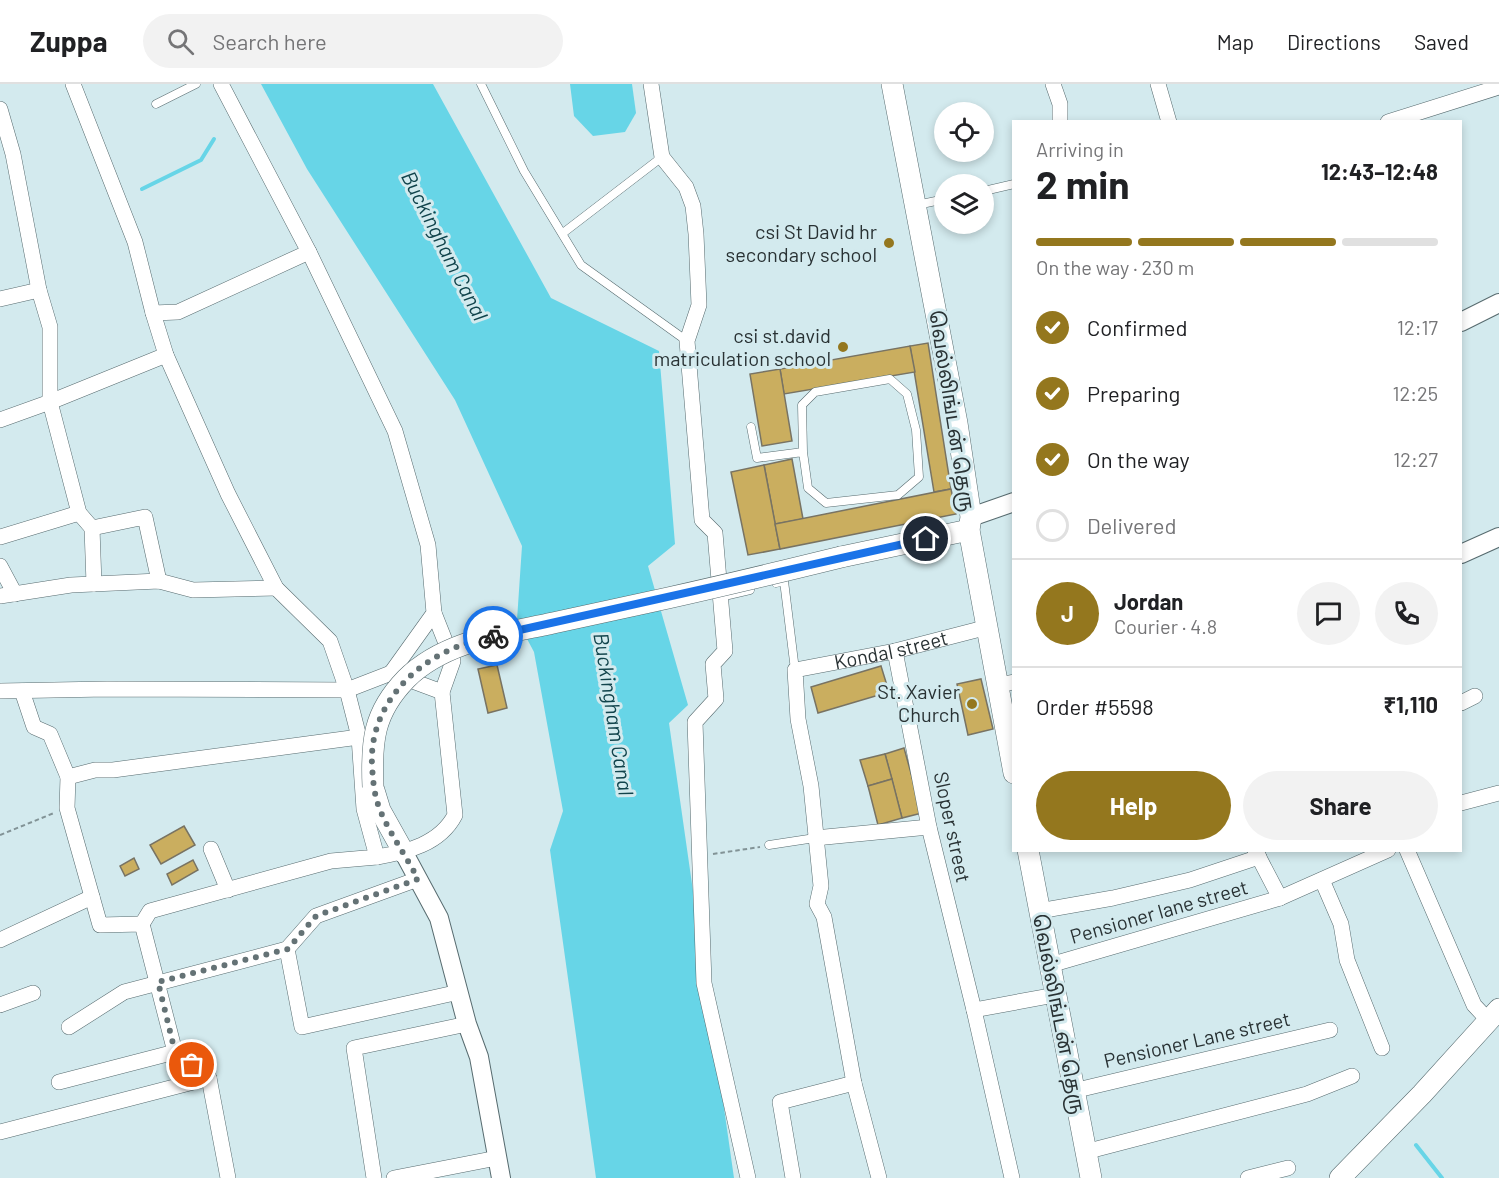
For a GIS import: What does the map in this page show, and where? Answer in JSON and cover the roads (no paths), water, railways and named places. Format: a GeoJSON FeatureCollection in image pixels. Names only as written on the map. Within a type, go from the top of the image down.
{"type":"FeatureCollection","features":[{"type":"Feature","properties":{"kind":"main road","name":"வெல்லிங்டன் தெரு"},"geometry":{"type":"LineString","coordinates":[[898,86],[915,206],[957,423],[970,523],[988,627],[1006,683],[1012,750]]}},
{"type":"Feature","properties":{"kind":"main road"},"geometry":{"type":"LineString","coordinates":[[404,853],[380,810],[373,787],[371,753],[376,724],[390,698],[407,678],[426,663],[460,645],[495,635],[672,597],[841,557],[970,523]]}},
{"type":"Feature","properties":{"kind":"main road","name":"வெல்லிங்டன் தெரு"},"geometry":{"type":"LineString","coordinates":[[1028,852],[1091,1178]]}},
{"type":"Feature","properties":{"kind":"main road"},"geometry":{"type":"LineString","coordinates":[[1340,1178],[1422,1094],[1494,1014]]}},
{"type":"Feature","properties":{"kind":"street"},"geometry":{"type":"LineString","coordinates":[[73,84],[135,242],[166,355],[228,494],[276,588],[330,640],[347,690],[359,737],[363,809],[377,856]]}},
{"type":"Feature","properties":{"kind":"street"},"geometry":{"type":"LineString","coordinates":[[221,84],[309,252],[395,431],[428,545],[434,614],[453,661],[442,692],[455,815],[448,828],[429,841],[404,853],[331,861],[150,911],[142,924],[175,1052],[209,1078],[228,1178]]}},
{"type":"Feature","properties":{"kind":"street"},"geometry":{"type":"LineString","coordinates":[[651,84],[663,158],[686,187],[693,206],[696,234],[699,305],[687,340],[702,520],[715,533],[725,651],[713,664],[716,699],[695,722],[704,983],[748,1178]]}},
{"type":"Feature","properties":{"kind":"street"},"geometry":{"type":"LineString","coordinates":[[1053,84],[1060,104],[1060,120]]}},
{"type":"Feature","properties":{"kind":"street"},"geometry":{"type":"LineString","coordinates":[[1158,84],[1168,120]]}},
{"type":"Feature","properties":{"kind":"street"},"geometry":{"type":"LineString","coordinates":[[1394,120],[1499,87]]}},
{"type":"Feature","properties":{"kind":"street"},"geometry":{"type":"LineString","coordinates":[[0,109],[13,154],[39,290],[50,327],[50,402],[78,513],[92,528],[94,584]]}},
{"type":"Feature","properties":{"kind":"street"},"geometry":{"type":"LineString","coordinates":[[153,313],[178,312],[309,252]]}},
{"type":"Feature","properties":{"kind":"street"},"geometry":{"type":"LineString","coordinates":[[0,299],[39,290]]}},
{"type":"Feature","properties":{"kind":"street"},"geometry":{"type":"LineString","coordinates":[[1462,322],[1499,303]]}},
{"type":"Feature","properties":{"kind":"street"},"geometry":{"type":"LineString","coordinates":[[0,420],[166,355]]}},
{"type":"Feature","properties":{"kind":"street"},"geometry":{"type":"LineString","coordinates":[[970,523],[1012,503]]}},
{"type":"Feature","properties":{"kind":"street"},"geometry":{"type":"LineString","coordinates":[[0,537],[78,513]]}},
{"type":"Feature","properties":{"kind":"street"},"geometry":{"type":"LineString","coordinates":[[92,528],[145,518],[159,581]]}},
{"type":"Feature","properties":{"kind":"street"},"geometry":{"type":"LineString","coordinates":[[1462,554],[1499,537]]}},
{"type":"Feature","properties":{"kind":"street"},"geometry":{"type":"LineString","coordinates":[[0,566],[8,595],[71,585],[159,581],[193,590],[276,588]]}},
{"type":"Feature","properties":{"kind":"street"},"geometry":{"type":"LineString","coordinates":[[0,691],[347,690],[391,673],[434,614]]}},
{"type":"Feature","properties":{"kind":"street","name":"Kondal street"},"geometry":{"type":"LineString","coordinates":[[795,670],[895,651],[988,627]]}},
{"type":"Feature","properties":{"kind":"street","name":"Sloper street"},"geometry":{"type":"LineString","coordinates":[[895,651],[929,827],[1012,1178]]}},
{"type":"Feature","properties":{"kind":"street"},"geometry":{"type":"LineString","coordinates":[[795,670],[798,719],[811,786],[821,886],[817,904],[824,917],[854,1083],[879,1178]]}},
{"type":"Feature","properties":{"kind":"street"},"geometry":{"type":"LineString","coordinates":[[391,673],[442,692]]}},
{"type":"Feature","properties":{"kind":"street"},"geometry":{"type":"LineString","coordinates":[[22,691],[34,727],[50,734],[68,777],[67,808],[100,926],[142,924]]}},
{"type":"Feature","properties":{"kind":"street"},"geometry":{"type":"LineString","coordinates":[[1462,702],[1475,696]]}},
{"type":"Feature","properties":{"kind":"street"},"geometry":{"type":"LineString","coordinates":[[68,777],[95,770],[113,770],[359,737]]}},
{"type":"Feature","properties":{"kind":"street"},"geometry":{"type":"LineString","coordinates":[[1462,803],[1499,793]]}},
{"type":"Feature","properties":{"kind":"street"},"geometry":{"type":"LineString","coordinates":[[815,838],[929,827]]}},
{"type":"Feature","properties":{"kind":"street"},"geometry":{"type":"LineString","coordinates":[[211,849],[228,890]]}},
{"type":"Feature","properties":{"kind":"street","name":"Pensioner lane street"},"geometry":{"type":"LineString","coordinates":[[1050,965],[1280,898],[1384,852]]}},
{"type":"Feature","properties":{"kind":"street"},"geometry":{"type":"LineString","coordinates":[[1408,852],[1474,1005],[1494,1014]]}},
{"type":"Feature","properties":{"kind":"street"},"geometry":{"type":"LineString","coordinates":[[404,853],[439,918],[467,1024],[479,1057],[501,1178]]}},
{"type":"Feature","properties":{"kind":"street","name":"Pensioner lane street"},"geometry":{"type":"LineString","coordinates":[[1039,911],[1113,898],[1179,882],[1257,854],[1280,898]]}},
{"type":"Feature","properties":{"kind":"street"},"geometry":{"type":"LineString","coordinates":[[69,1027],[124,992],[288,949],[316,916],[418,879]]}},
{"type":"Feature","properties":{"kind":"street"},"geometry":{"type":"LineString","coordinates":[[1322,880],[1341,924],[1347,960],[1382,1048]]}},
{"type":"Feature","properties":{"kind":"street"},"geometry":{"type":"LineString","coordinates":[[0,940],[92,897]]}},
{"type":"Feature","properties":{"kind":"street"},"geometry":{"type":"LineString","coordinates":[[288,949],[302,1027],[459,992]]}},
{"type":"Feature","properties":{"kind":"street"},"geometry":{"type":"LineString","coordinates":[[0,1005],[33,993]]}},
{"type":"Feature","properties":{"kind":"street"},"geometry":{"type":"LineString","coordinates":[[974,1010],[1055,995]]}},
{"type":"Feature","properties":{"kind":"street"},"geometry":{"type":"LineString","coordinates":[[374,1178],[354,1048],[467,1024]]}},
{"type":"Feature","properties":{"kind":"street","name":"Pensioner Lane street"},"geometry":{"type":"LineString","coordinates":[[1073,1091],[1330,1030]]}},
{"type":"Feature","properties":{"kind":"street"},"geometry":{"type":"LineString","coordinates":[[59,1082],[175,1052]]}},
{"type":"Feature","properties":{"kind":"street"},"geometry":{"type":"LineString","coordinates":[[1085,1152],[1308,1094],[1352,1076]]}},
{"type":"Feature","properties":{"kind":"street"},"geometry":{"type":"LineString","coordinates":[[0,1132],[209,1078]]}},
{"type":"Feature","properties":{"kind":"street"},"geometry":{"type":"LineString","coordinates":[[793,1178],[780,1102],[854,1083]]}},
{"type":"Feature","properties":{"kind":"street"},"geometry":{"type":"LineString","coordinates":[[394,1178],[433,1174],[497,1158]]}},
{"type":"Feature","properties":{"kind":"street"},"geometry":{"type":"LineString","coordinates":[[1248,1178],[1288,1168]]}},
{"type":"Feature","properties":{"kind":"lane"},"geometry":{"type":"LineString","coordinates":[[156,104],[196,84]]}},
{"type":"Feature","properties":{"kind":"lane"},"geometry":{"type":"LineString","coordinates":[[481,84],[524,171],[581,264],[687,340]]}},
{"type":"Feature","properties":{"kind":"lane"},"geometry":{"type":"LineString","coordinates":[[563,233],[663,158]]}},
{"type":"Feature","properties":{"kind":"lane"},"geometry":{"type":"LineString","coordinates":[[994,188],[1012,184]]}},
{"type":"Feature","properties":{"kind":"lane"},"geometry":{"type":"LineString","coordinates":[[915,206],[934,202]]}},
{"type":"Feature","properties":{"kind":"lane"},"geometry":{"type":"LineString","coordinates":[[890,380],[907,394],[916,430],[920,477],[898,495],[826,503],[808,488],[803,452],[802,405],[815,393],[890,380]]}},
{"type":"Feature","properties":{"kind":"lane"},"geometry":{"type":"LineString","coordinates":[[751,427],[758,458],[803,452]]}},
{"type":"Feature","properties":{"kind":"lane"},"geometry":{"type":"LineString","coordinates":[[720,597],[784,581],[795,670]]}},
{"type":"Feature","properties":{"kind":"lane"},"geometry":{"type":"LineString","coordinates":[[769,845],[815,838]]}},
{"type":"Feature","properties":{"kind":"water","name":"Buckingham Canal"},"geometry":{"type":"Polygon","coordinates":[[[261,84],[433,84],[551,298],[659,351],[675,544],[648,566],[688,705],[669,723],[734,1178],[596,1178],[550,850],[563,811],[534,652],[517,620],[522,546],[455,400],[307,169],[261,84]]]}},
{"type":"Feature","properties":{"kind":"water"},"geometry":{"type":"Polygon","coordinates":[[[570,84],[632,84],[636,113],[625,132],[593,136],[574,116],[570,84]]]}},
{"type":"Feature","properties":{"kind":"waterway"},"geometry":{"type":"LineString","coordinates":[[142,189],[201,160],[214,139]]}},
{"type":"Feature","properties":{"kind":"waterway"},"geometry":{"type":"LineString","coordinates":[[1416,1145],[1442,1178]]}},
{"type":"Feature","properties":{"kind":"place","name":"csi St David hr secondary school"},"geometry":{"type":"Point","coordinates":[889,243]}},
{"type":"Feature","properties":{"kind":"place","name":"csi st.david matriculation school"},"geometry":{"type":"Point","coordinates":[843,347]}},
{"type":"Feature","properties":{"kind":"place","name":"St. Xavier Church"},"geometry":{"type":"Point","coordinates":[972,704]}}]}
